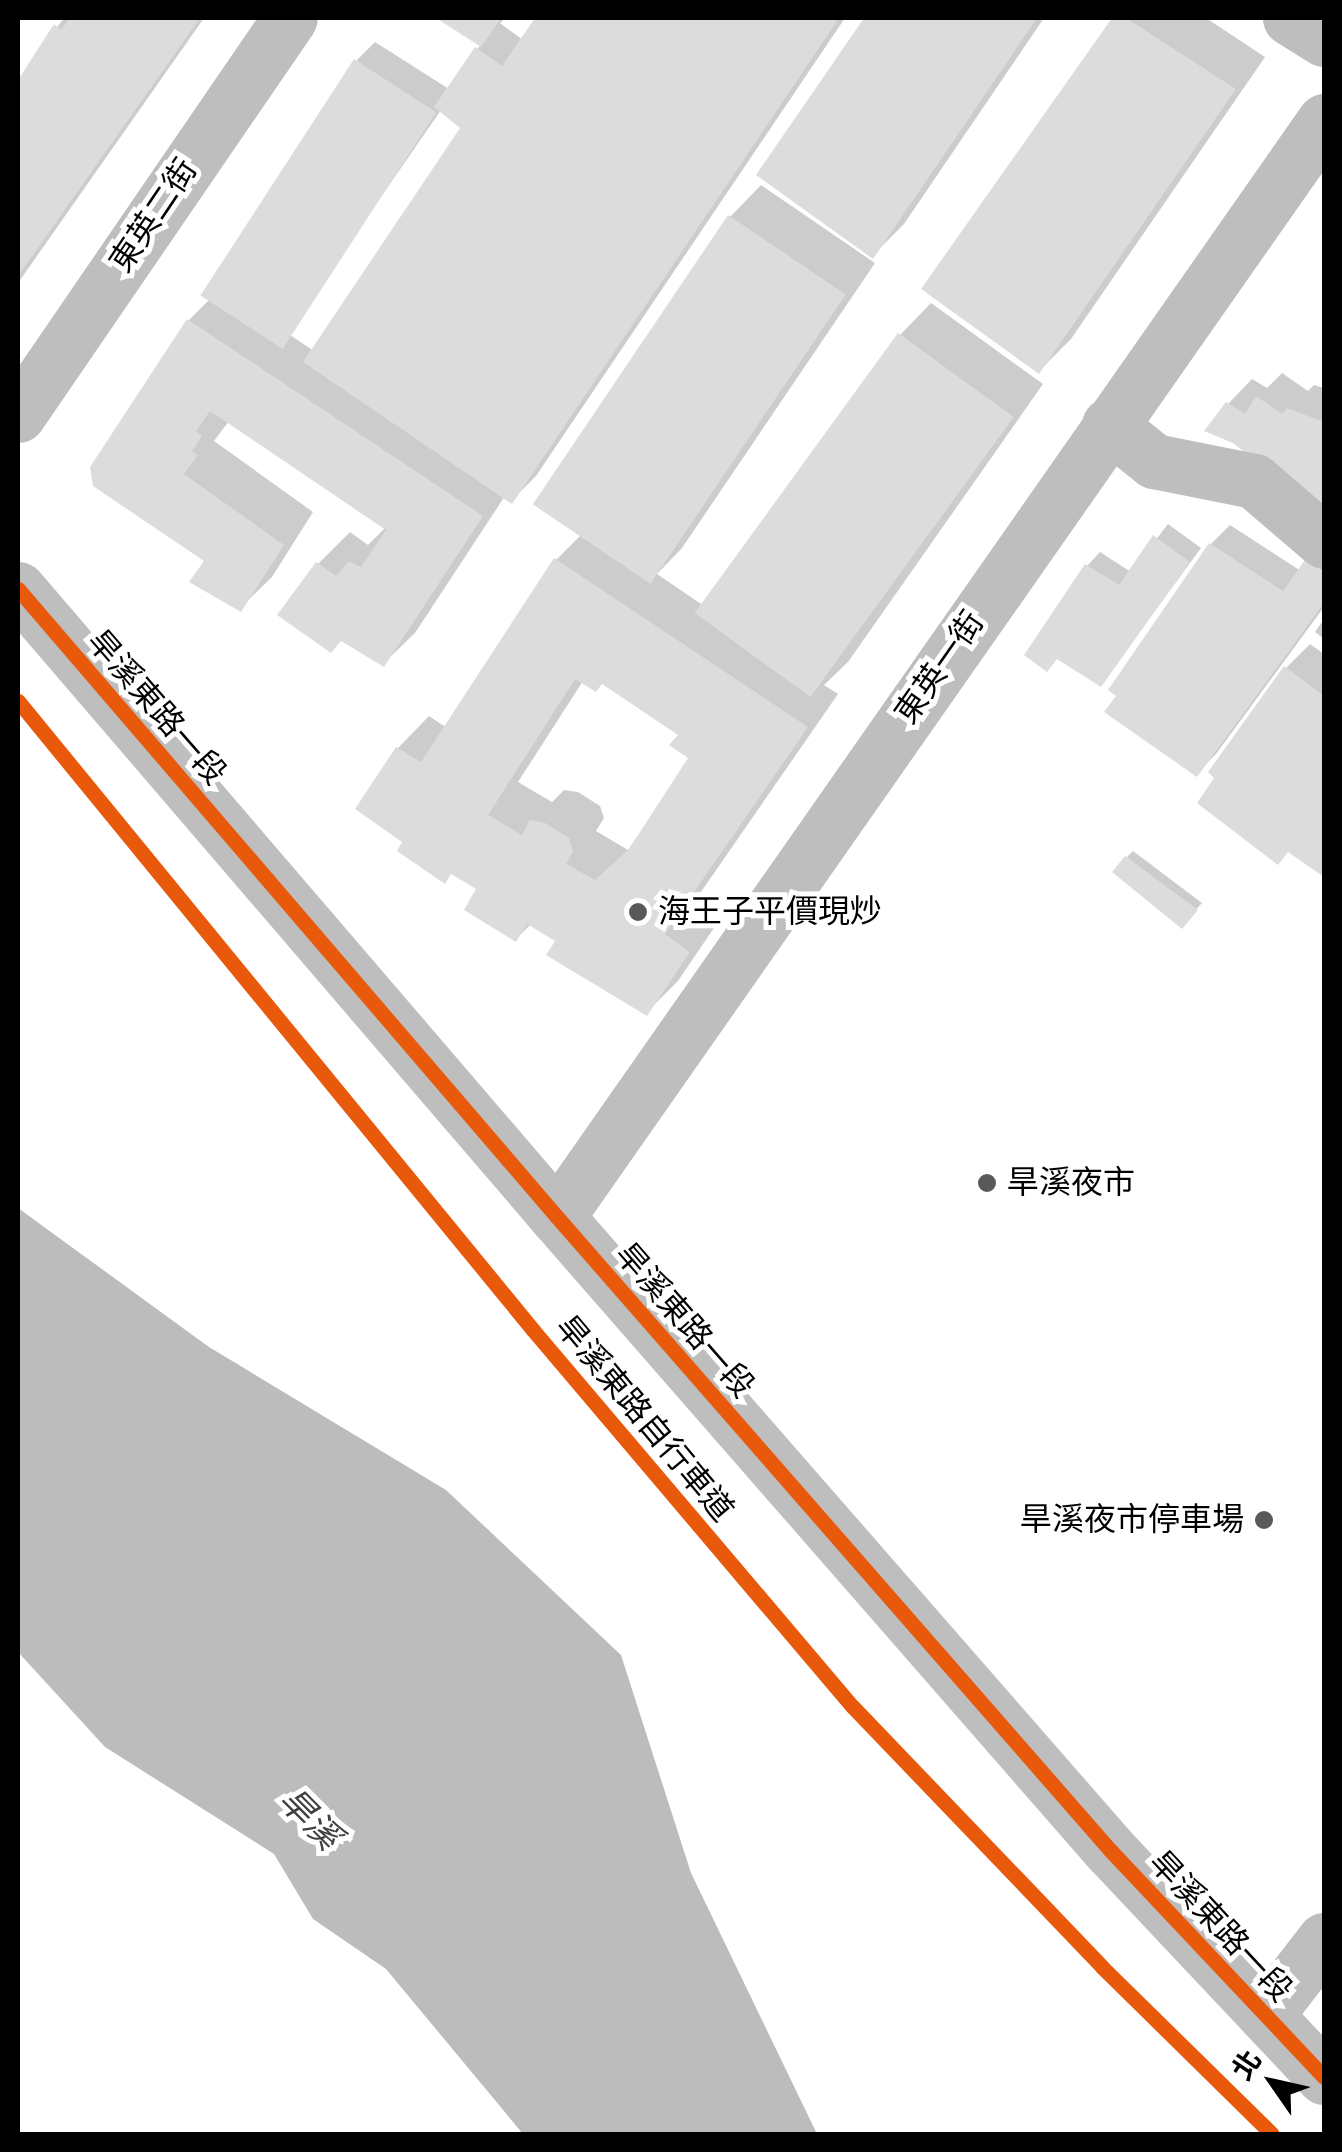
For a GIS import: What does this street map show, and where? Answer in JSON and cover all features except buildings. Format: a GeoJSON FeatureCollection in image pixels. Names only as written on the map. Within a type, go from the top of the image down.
{"type":"FeatureCollection","features":[{"type":"Feature","properties":{"kind":"street","name":"東英二街"},"geometry":{"type":"LineString","coordinates":[[18,416],[290,18]]}},
{"type":"Feature","properties":{"kind":"street"},"geometry":{"type":"LineString","coordinates":[[1290,18],[1324,39]]}},
{"type":"Feature","properties":{"kind":"street","name":"東英一街"},"geometry":{"type":"LineString","coordinates":[[556,1217],[1324,121]]}},
{"type":"Feature","properties":{"kind":"street"},"geometry":{"type":"LineString","coordinates":[[1110,425],[1154,461],[1254,481],[1324,540]]}},
{"type":"Feature","properties":{"kind":"street","name":"旱溪東路一段"},"geometry":{"type":"LineString","coordinates":[[18,589],[556,1217],[1110,1850],[1324,2077]]}},
{"type":"Feature","properties":{"kind":"street"},"geometry":{"type":"LineString","coordinates":[[1266,2015],[1324,1940]]}},
{"type":"Feature","properties":{"kind":"water","name":"旱溪"},"geometry":{"type":"Polygon","coordinates":[[[18,1208],[209,1347],[446,1490],[621,1655],[691,1873],[817,2134],[523,2134],[386,1969],[313,1919],[274,1854],[105,1747],[18,1652],[18,1208]]]}},
{"type":"Feature","properties":{"kind":"cycle path"},"geometry":{"type":"LineString","coordinates":[[18,589],[557,1217],[1110,1850],[1324,2077]]}},
{"type":"Feature","properties":{"kind":"cycle path","name":"旱溪東路自行車道"},"geometry":{"type":"LineString","coordinates":[[18,701],[533,1330],[853,1707],[1102,1967],[1272,2134]]}},
{"type":"Feature","properties":{"kind":"place","name":"海王子平價現炒"},"geometry":{"type":"Point","coordinates":[638,912]}},
{"type":"Feature","properties":{"kind":"place","name":"旱溪夜市"},"geometry":{"type":"Point","coordinates":[987,1183]}},
{"type":"Feature","properties":{"kind":"place","name":"旱溪夜市停車場"},"geometry":{"type":"Point","coordinates":[1264,1520]}}]}
